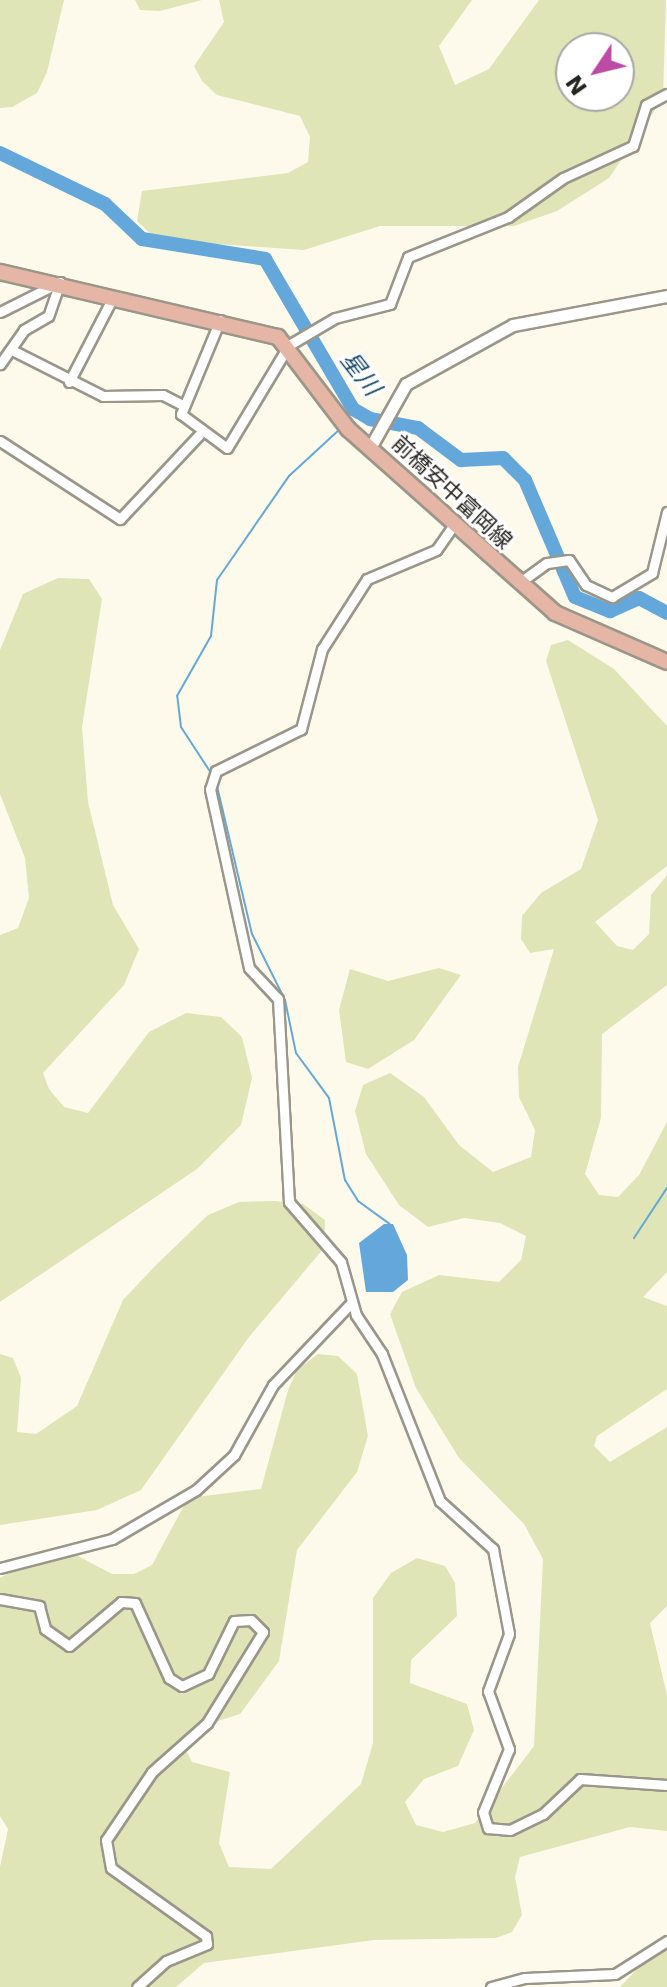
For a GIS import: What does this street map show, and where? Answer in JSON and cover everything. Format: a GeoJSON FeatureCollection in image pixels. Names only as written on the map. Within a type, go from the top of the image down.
{"type":"FeatureCollection","features":[{"type":"Feature","properties":{"kind":"main road"},"geometry":{"type":"LineString","coordinates":[[0,272],[60,282],[220,320],[289,345]]}},
{"type":"Feature","properties":{"kind":"main road","name":"前橋安中富岡線"},"geometry":{"type":"LineString","coordinates":[[289,345],[341,421],[373,440],[453,526],[519,583],[568,620],[667,662]]}},
{"type":"Feature","properties":{"kind":"street"},"geometry":{"type":"LineString","coordinates":[[220,320],[181,414],[199,435],[227,448],[289,345],[335,318],[390,304],[408,257],[508,217],[563,178],[633,146],[646,105],[667,94]]}},
{"type":"Feature","properties":{"kind":"street"},"geometry":{"type":"LineString","coordinates":[[0,312],[60,282]]}},
{"type":"Feature","properties":{"kind":"street"},"geometry":{"type":"LineString","coordinates":[[0,364],[48,316],[60,282]]}},
{"type":"Feature","properties":{"kind":"street"},"geometry":{"type":"LineString","coordinates":[[69,382],[114,295]]}},
{"type":"Feature","properties":{"kind":"street"},"geometry":{"type":"LineString","coordinates":[[373,440],[385,414],[406,384],[513,325],[667,296]]}},
{"type":"Feature","properties":{"kind":"street"},"geometry":{"type":"LineString","coordinates":[[12,350],[69,382],[103,396],[163,395],[183,405]]}},
{"type":"Feature","properties":{"kind":"street"},"geometry":{"type":"LineString","coordinates":[[0,441],[120,519],[199,435]]}},
{"type":"Feature","properties":{"kind":"street"},"geometry":{"type":"LineString","coordinates":[[519,583],[547,563],[569,560],[586,585],[612,597],[652,573],[667,512]]}},
{"type":"Feature","properties":{"kind":"street"},"geometry":{"type":"LineString","coordinates":[[453,526],[436,550],[367,579],[322,649],[301,729],[209,779],[249,968],[278,999],[289,1202],[341,1262],[351,1303],[382,1354],[440,1501],[493,1549],[509,1634],[488,1691],[509,1749],[483,1812],[488,1828],[510,1830],[543,1814],[580,1779],[667,1785]]}},
{"type":"Feature","properties":{"kind":"street"},"geometry":{"type":"LineString","coordinates":[[0,1568],[112,1539],[196,1490],[234,1455],[273,1385],[351,1303]]}},
{"type":"Feature","properties":{"kind":"street"},"geometry":{"type":"LineString","coordinates":[[0,1599],[39,1606],[45,1629],[69,1646],[121,1602],[135,1603],[169,1678],[182,1686],[208,1674],[234,1621],[251,1620],[263,1632],[207,1723],[152,1772],[106,1840],[111,1868],[206,1936],[207,1944],[166,1961],[137,1987]]}},
{"type":"Feature","properties":{"kind":"street"},"geometry":{"type":"LineString","coordinates":[[491,1987],[525,1978],[615,1974],[667,1941]]}},
{"type":"Feature","properties":{"kind":"green space"},"geometry":{"type":"Polygon","coordinates":[[[0,0],[64,0],[47,72],[37,93],[12,107],[0,108],[0,0]]]}},
{"type":"Feature","properties":{"kind":"green space"},"geometry":{"type":"Polygon","coordinates":[[[135,0],[202,0],[160,11],[140,10],[135,0]]]}},
{"type":"Feature","properties":{"kind":"green space"},"geometry":{"type":"Polygon","coordinates":[[[219,0],[472,0],[439,46],[455,85],[489,69],[539,0],[666,0],[663,98],[609,178],[557,211],[514,226],[380,226],[304,250],[157,240],[137,221],[142,191],[288,173],[308,162],[310,137],[300,116],[217,95],[202,81],[194,66],[224,22],[219,0]]]}},
{"type":"Feature","properties":{"kind":"green space"},"geometry":{"type":"Polygon","coordinates":[[[58,578],[89,579],[102,599],[82,727],[88,802],[113,905],[139,949],[124,985],[43,1073],[49,1089],[64,1107],[88,1113],[149,1032],[186,1013],[221,1017],[242,1037],[252,1078],[241,1125],[197,1169],[0,1302],[0,935],[18,928],[29,898],[25,858],[0,794],[0,650],[23,594],[58,578]]]}},
{"type":"Feature","properties":{"kind":"green space"},"geometry":{"type":"Polygon","coordinates":[[[568,640],[614,669],[667,726],[667,866],[595,922],[617,946],[633,950],[649,934],[651,895],[667,875],[667,985],[602,1034],[601,1118],[585,1174],[599,1195],[618,1197],[639,1175],[667,1122],[667,1272],[643,1297],[667,1306],[667,1389],[597,1436],[594,1446],[610,1462],[667,1427],[667,1606],[650,1623],[667,1695],[667,1831],[630,1827],[520,1857],[515,1877],[522,1915],[512,1932],[496,1938],[374,1940],[204,1963],[176,1987],[0,1987],[0,1867],[8,1829],[0,1816],[0,1578],[59,1546],[112,1574],[134,1574],[152,1565],[188,1498],[261,1489],[288,1390],[297,1370],[318,1354],[338,1356],[357,1374],[368,1436],[357,1472],[297,1550],[279,1661],[240,1714],[196,1728],[182,1742],[192,1762],[230,1772],[219,1843],[229,1867],[271,1869],[361,1784],[373,1743],[373,1598],[391,1573],[417,1558],[445,1566],[455,1583],[457,1616],[411,1660],[410,1683],[467,1704],[474,1730],[458,1766],[424,1779],[405,1802],[416,1825],[443,1832],[475,1823],[534,1746],[543,1559],[524,1524],[459,1458],[416,1388],[390,1314],[402,1292],[439,1275],[499,1282],[521,1260],[526,1236],[500,1223],[464,1218],[428,1227],[399,1205],[366,1154],[355,1111],[363,1085],[390,1073],[424,1097],[459,1145],[493,1172],[531,1157],[535,1130],[519,1097],[518,1067],[554,949],[530,953],[521,939],[522,916],[541,893],[581,869],[598,820],[546,661],[551,645],[568,640]]]}},
{"type":"Feature","properties":{"kind":"green space"},"geometry":{"type":"Polygon","coordinates":[[[439,968],[461,975],[414,1040],[368,1069],[346,1062],[339,1010],[350,969],[388,981],[439,968]]]}},
{"type":"Feature","properties":{"kind":"green space"},"geometry":{"type":"Polygon","coordinates":[[[239,1202],[303,1204],[325,1220],[324,1248],[249,1337],[141,1490],[97,1510],[0,1525],[0,1354],[13,1358],[21,1378],[17,1432],[36,1434],[77,1406],[123,1300],[157,1264],[208,1215],[239,1202]]]}},
{"type":"Feature","properties":{"kind":"green space"},"geometry":{"type":"Polygon","coordinates":[[[667,1941],[667,1987],[620,1987],[663,1942],[667,1941]]]}},
{"type":"Feature","properties":{"kind":"water"},"geometry":{"type":"Polygon","coordinates":[[[384,1224],[393,1224],[407,1255],[408,1280],[393,1292],[366,1292],[359,1243],[384,1224]]]}},
{"type":"Feature","properties":{"kind":"waterway","name":"星川"},"geometry":{"type":"LineString","coordinates":[[0,153],[105,204],[142,239],[265,259],[353,409],[370,419],[418,428],[461,460],[503,458],[525,480],[575,597],[610,611],[639,598],[667,613]]}},
{"type":"Feature","properties":{"kind":"waterway"},"geometry":{"type":"LineString","coordinates":[[348,417],[353,409]]}},
{"type":"Feature","properties":{"kind":"waterway"},"geometry":{"type":"LineString","coordinates":[[211,773],[181,727],[177,696],[211,636],[217,580],[289,476],[340,429]]}},
{"type":"Feature","properties":{"kind":"waterway"},"geometry":{"type":"LineString","coordinates":[[216,782],[252,934],[285,1000],[296,1053],[329,1098],[345,1180],[358,1201],[390,1224]]}},
{"type":"Feature","properties":{"kind":"waterway"},"geometry":{"type":"LineString","coordinates":[[634,1238],[667,1188]]}}]}
